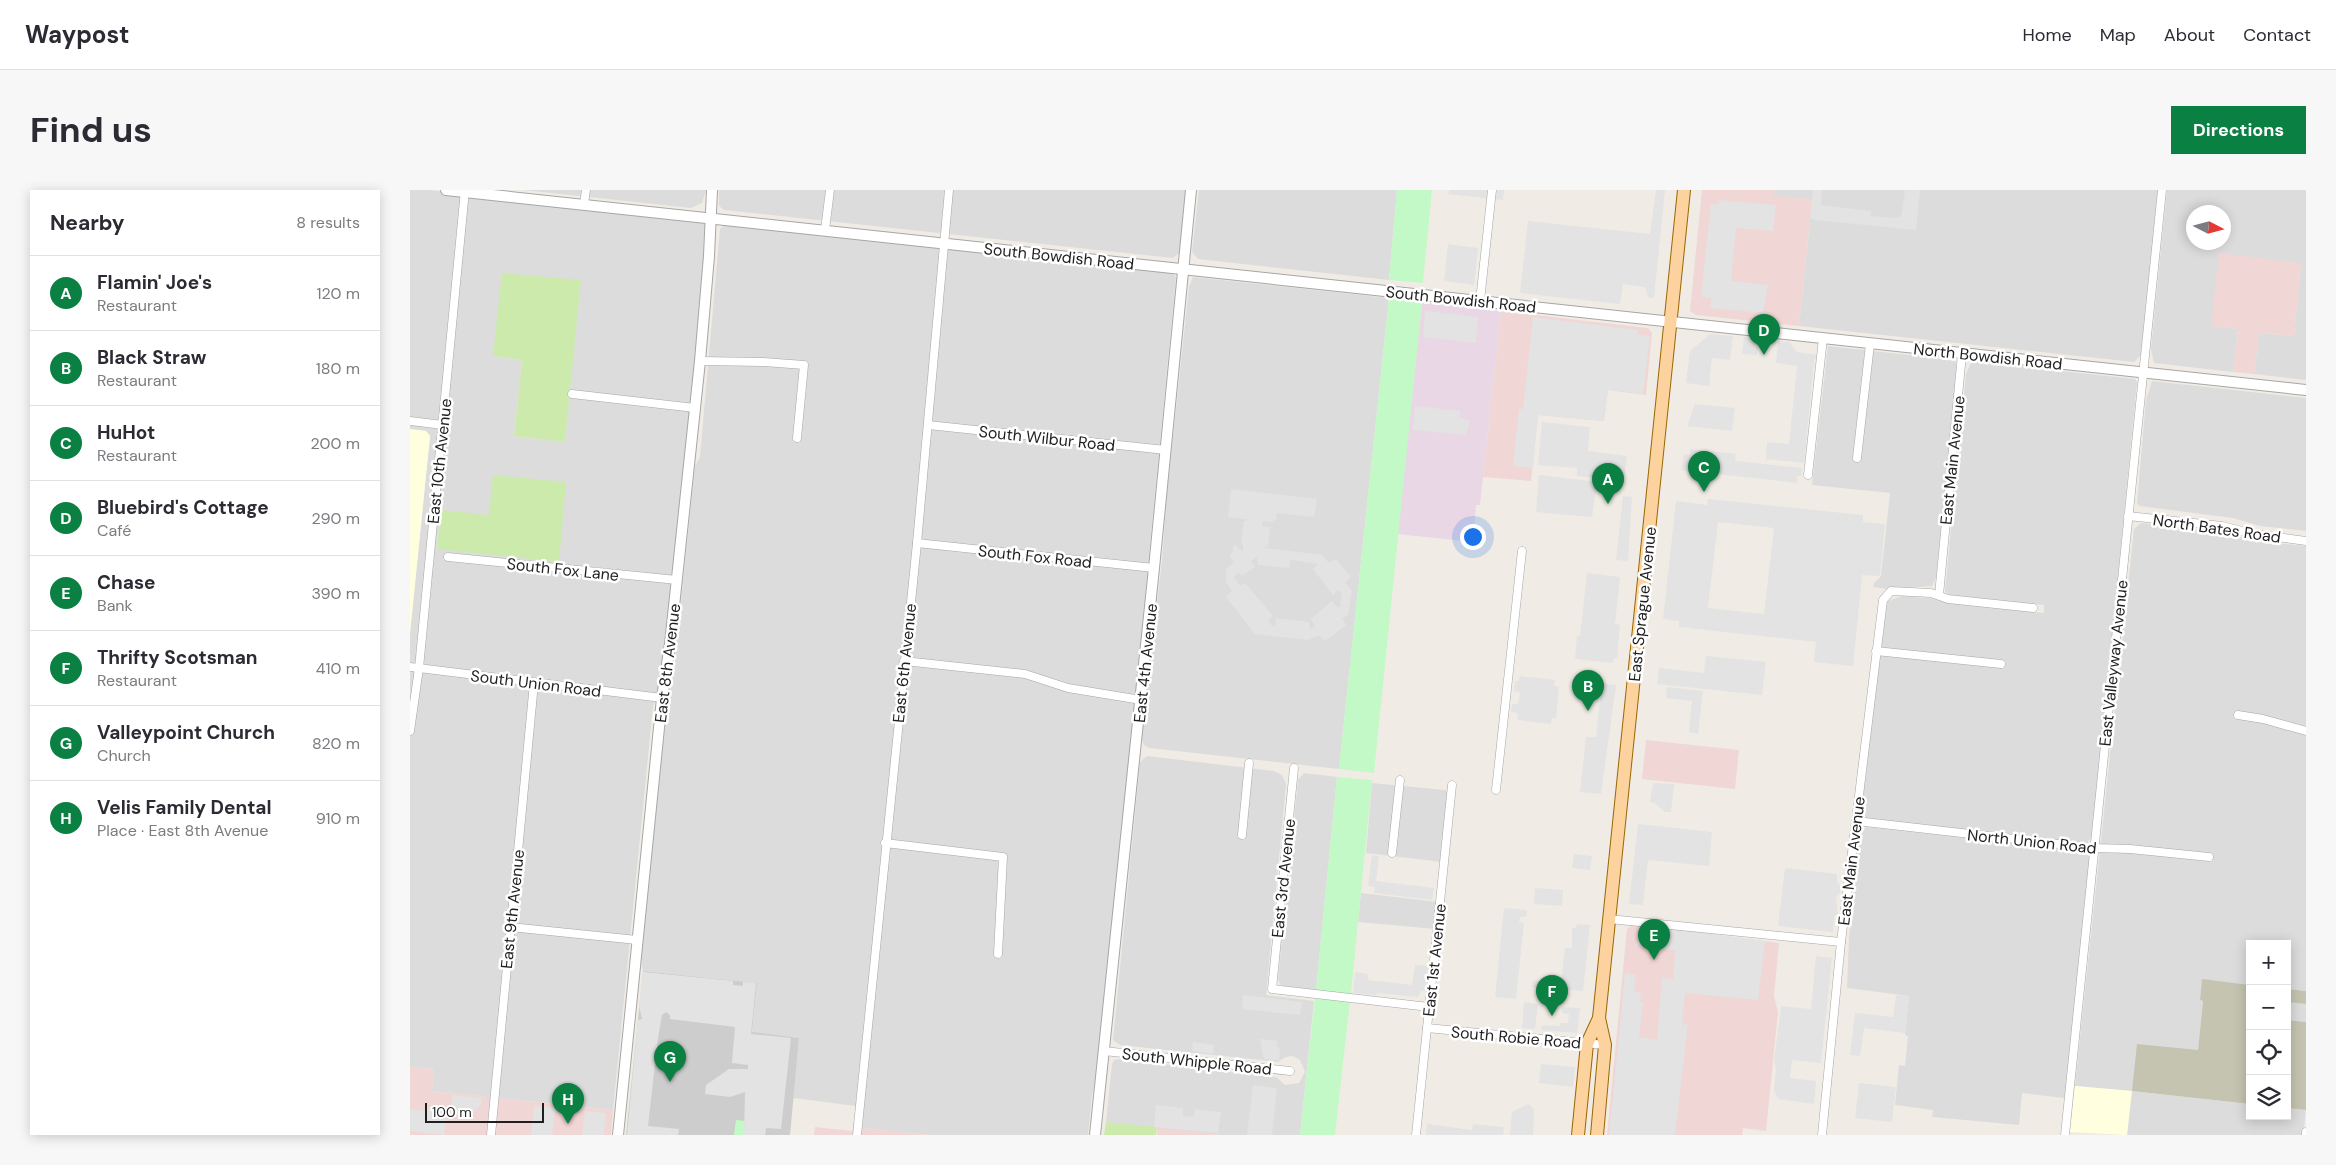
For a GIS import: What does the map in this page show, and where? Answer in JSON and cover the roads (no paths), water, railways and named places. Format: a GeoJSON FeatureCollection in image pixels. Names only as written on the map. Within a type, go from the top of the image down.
{"type":"FeatureCollection","features":[{"type":"Feature","properties":{"kind":"main road","name":"East Sprague Avenue"},"geometry":{"type":"LineString","coordinates":[[1597,1135],[1605,1045],[1599,1018],[1684,190]]}},
{"type":"Feature","properties":{"kind":"main road","name":"East Sprague Avenue"},"geometry":{"type":"LineString","coordinates":[[1578,1135],[1587,1044],[1599,1018]]}},
{"type":"Feature","properties":{"kind":"street","name":"South Bowdish Road"},"geometry":{"type":"LineString","coordinates":[[446,190],[1671,321]]}},
{"type":"Feature","properties":{"kind":"street"},"geometry":{"type":"LineString","coordinates":[[584,204],[586,190]]}},
{"type":"Feature","properties":{"kind":"street","name":"East 8th Avenue"},"geometry":{"type":"LineString","coordinates":[[618,1135],[662,698],[677,580],[700,361],[709,256],[712,190]]}},
{"type":"Feature","properties":{"kind":"street"},"geometry":{"type":"LineString","coordinates":[[825,230],[830,190]]}},
{"type":"Feature","properties":{"kind":"street","name":"East 6th Avenue"},"geometry":{"type":"LineString","coordinates":[[856,1135],[928,425],[949,190]]}},
{"type":"Feature","properties":{"kind":"street","name":"East 4th Avenue"},"geometry":{"type":"LineString","coordinates":[[1095,1135],[1141,700],[1191,190]]}},
{"type":"Feature","properties":{"kind":"street"},"geometry":{"type":"LineString","coordinates":[[1480,301],[1492,190]]}},
{"type":"Feature","properties":{"kind":"street","name":"East Valleyway Avenue"},"geometry":{"type":"LineString","coordinates":[[2065,1135],[2162,190]]}},
{"type":"Feature","properties":{"kind":"street","name":"East 10th Avenue"},"geometry":{"type":"LineString","coordinates":[[410,731],[419,668],[465,191]]}},
{"type":"Feature","properties":{"kind":"street","name":"North Bowdish Road"},"geometry":{"type":"LineString","coordinates":[[1671,321],[2306,390]]}},
{"type":"Feature","properties":{"kind":"street"},"geometry":{"type":"LineString","coordinates":[[1808,475],[1823,338]]}},
{"type":"Feature","properties":{"kind":"street"},"geometry":{"type":"LineString","coordinates":[[1857,458],[1870,344]]}},
{"type":"Feature","properties":{"kind":"street","name":"East Main Avenue"},"geometry":{"type":"LineString","coordinates":[[1822,1135],[1842,942],[1882,600],[1891,590],[1939,595],[1962,354]]}},
{"type":"Feature","properties":{"kind":"street"},"geometry":{"type":"LineString","coordinates":[[700,361],[804,365],[797,438]]}},
{"type":"Feature","properties":{"kind":"street"},"geometry":{"type":"LineString","coordinates":[[572,394],[695,408]]}},
{"type":"Feature","properties":{"kind":"street"},"geometry":{"type":"LineString","coordinates":[[410,422],[443,425]]}},
{"type":"Feature","properties":{"kind":"street","name":"South Wilbur Road"},"geometry":{"type":"LineString","coordinates":[[928,425],[1166,450]]}},
{"type":"Feature","properties":{"kind":"street","name":"North Bates Road"},"geometry":{"type":"LineString","coordinates":[[2128,516],[2222,526],[2254,534],[2306,540]]}},
{"type":"Feature","properties":{"kind":"street","name":"South Fox Road"},"geometry":{"type":"LineString","coordinates":[[916,543],[1154,568]]}},
{"type":"Feature","properties":{"kind":"street"},"geometry":{"type":"LineString","coordinates":[[1496,790],[1522,551]]}},
{"type":"Feature","properties":{"kind":"street","name":"South Fox Lane"},"geometry":{"type":"LineString","coordinates":[[448,557],[677,580]]}},
{"type":"Feature","properties":{"kind":"street"},"geometry":{"type":"LineString","coordinates":[[1939,595],[1948,599],[2033,608]]}},
{"type":"Feature","properties":{"kind":"street"},"geometry":{"type":"LineString","coordinates":[[1876,651],[2001,664]]}},
{"type":"Feature","properties":{"kind":"street"},"geometry":{"type":"LineString","coordinates":[[904,661],[1025,674],[1068,688],[1141,700]]}},
{"type":"Feature","properties":{"kind":"street","name":"South Union Road"},"geometry":{"type":"LineString","coordinates":[[410,668],[662,698]]}},
{"type":"Feature","properties":{"kind":"street","name":"East 9th Avenue"},"geometry":{"type":"LineString","coordinates":[[491,1135],[534,683]]}},
{"type":"Feature","properties":{"kind":"street"},"geometry":{"type":"LineString","coordinates":[[2238,716],[2263,719],[2306,731]]}},
{"type":"Feature","properties":{"kind":"street"},"geometry":{"type":"LineString","coordinates":[[1242,835],[1249,763]]}},
{"type":"Feature","properties":{"kind":"street","name":"East 3rd Avenue"},"geometry":{"type":"LineString","coordinates":[[1294,768],[1272,989],[1429,1008]]}},
{"type":"Feature","properties":{"kind":"street"},"geometry":{"type":"LineString","coordinates":[[1392,853],[1400,780]]}},
{"type":"Feature","properties":{"kind":"street","name":"East 1st Avenue"},"geometry":{"type":"LineString","coordinates":[[1416,1135],[1452,785]]}},
{"type":"Feature","properties":{"kind":"street","name":"North Union Road"},"geometry":{"type":"LineString","coordinates":[[1856,821],[2094,848],[2130,849],[2208,858]]}},
{"type":"Feature","properties":{"kind":"street"},"geometry":{"type":"LineString","coordinates":[[885,843],[1003,857],[998,954]]}},
{"type":"Feature","properties":{"kind":"street"},"geometry":{"type":"LineString","coordinates":[[1609,919],[1842,942]]}},
{"type":"Feature","properties":{"kind":"street"},"geometry":{"type":"LineString","coordinates":[[510,927],[637,940]]}},
{"type":"Feature","properties":{"kind":"street","name":"South Robie Road"},"geometry":{"type":"LineString","coordinates":[[1427,1028],[1605,1045]]}},
{"type":"Feature","properties":{"kind":"street","name":"South Whipple Road"},"geometry":{"type":"LineString","coordinates":[[1104,1050],[1290,1071]]}},
{"type":"Feature","properties":{"kind":"place","name":"Bluebird's Cottage"},"geometry":{"type":"Point","coordinates":[1764,355]}},
{"type":"Feature","properties":{"kind":"place","name":"HuHot"},"geometry":{"type":"Point","coordinates":[1704,492]}},
{"type":"Feature","properties":{"kind":"place","name":"Flamin' Joe's"},"geometry":{"type":"Point","coordinates":[1608,504]}},
{"type":"Feature","properties":{"kind":"place","name":"Black Straw"},"geometry":{"type":"Point","coordinates":[1588,711]}},
{"type":"Feature","properties":{"kind":"place","name":"Chase"},"geometry":{"type":"Point","coordinates":[1654,960]}},
{"type":"Feature","properties":{"kind":"place","name":"Thrifty Scotsman"},"geometry":{"type":"Point","coordinates":[1552,1016]}},
{"type":"Feature","properties":{"kind":"place","name":"Valleypoint Church"},"geometry":{"type":"Point","coordinates":[670,1082]}},
{"type":"Feature","properties":{"kind":"place","name":"Velis Family Dental"},"geometry":{"type":"Point","coordinates":[568,1124]}}]}
